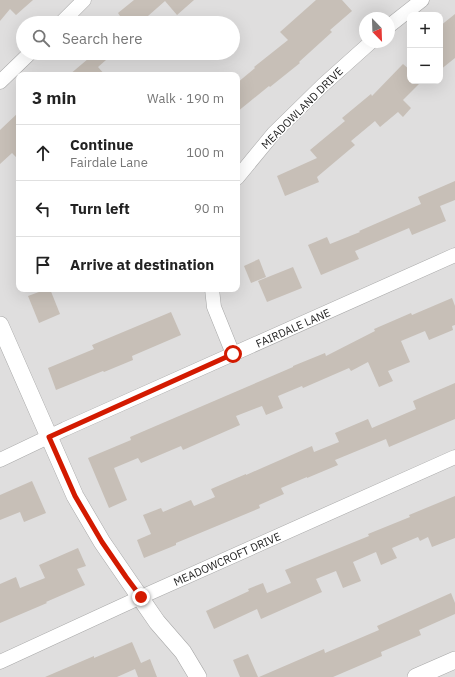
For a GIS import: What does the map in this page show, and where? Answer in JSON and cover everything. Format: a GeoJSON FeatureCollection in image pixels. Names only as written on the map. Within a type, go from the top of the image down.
{"type":"FeatureCollection","features":[{"type":"Feature","properties":{"kind":"street"},"geometry":{"type":"LineString","coordinates":[[68,16],[84,0]]}},
{"type":"Feature","properties":{"kind":"street"},"geometry":{"type":"LineString","coordinates":[[395,21],[422,0]]}},
{"type":"Feature","properties":{"kind":"street","name":"MEADOWLAND DRIVE"},"geometry":{"type":"LineString","coordinates":[[240,174],[274,133],[323,85],[364,48]]}},
{"type":"Feature","properties":{"kind":"street"},"geometry":{"type":"LineString","coordinates":[[0,82],[23,60]]}},
{"type":"Feature","properties":{"kind":"street","name":"FAIRDALE LANE"},"geometry":{"type":"LineString","coordinates":[[0,460],[455,255]]}},
{"type":"Feature","properties":{"kind":"street"},"geometry":{"type":"LineString","coordinates":[[212,292],[214,307],[233,354]]}},
{"type":"Feature","properties":{"kind":"street"},"geometry":{"type":"LineString","coordinates":[[0,325],[75,496],[102,542],[157,622],[183,652],[198,677]]}},
{"type":"Feature","properties":{"kind":"street","name":"MEADOWCROFT DRIVE"},"geometry":{"type":"LineString","coordinates":[[0,662],[141,597],[455,457]]}},
{"type":"Feature","properties":{"kind":"street"},"geometry":{"type":"LineString","coordinates":[[416,677],[455,660]]}},
{"type":"Feature","properties":{"kind":"shaded area"},"geometry":{"type":"Polygon","coordinates":[[[0,0],[455,0],[455,677],[0,677],[0,0]]]}},
{"type":"Feature","properties":{"kind":"building"},"geometry":{"type":"Polygon","coordinates":[[[0,0],[33,0],[16,15],[10,9],[0,21],[0,0]]]}},
{"type":"Feature","properties":{"kind":"building"},"geometry":{"type":"Polygon","coordinates":[[[134,0],[194,0],[177,15],[165,1],[148,16],[120,16],[118,13],[134,0]]]}},
{"type":"Feature","properties":{"kind":"building"},"geometry":{"type":"Polygon","coordinates":[[[316,0],[342,0],[352,11],[330,30],[332,32],[299,62],[300,63],[240,110],[240,80],[255,68],[254,67],[288,40],[280,32],[316,0]]]}},
{"type":"Feature","properties":{"kind":"building"},"geometry":{"type":"Polygon","coordinates":[[[455,14],[455,58],[443,68],[443,48],[443,24],[455,14]]]}},
{"type":"Feature","properties":{"kind":"building"},"geometry":{"type":"Polygon","coordinates":[[[87,60],[106,60],[98,67],[102,72],[73,72],[87,60]]]}},
{"type":"Feature","properties":{"kind":"building"},"geometry":{"type":"Polygon","coordinates":[[[403,64],[407,67],[407,84],[419,84],[403,100],[411,108],[403,117],[398,112],[380,127],[375,121],[351,141],[355,145],[317,177],[319,182],[285,196],[277,176],[317,158],[310,150],[345,121],[342,118],[371,94],[372,96],[403,64]]]}},
{"type":"Feature","properties":{"kind":"building"},"geometry":{"type":"Polygon","coordinates":[[[16,115],[16,157],[12,153],[0,164],[0,130],[16,115]]]}},
{"type":"Feature","properties":{"kind":"building"},"geometry":{"type":"Polygon","coordinates":[[[455,181],[455,200],[440,206],[446,221],[412,235],[409,228],[355,251],[359,259],[321,275],[308,245],[327,237],[330,244],[360,232],[359,231],[421,204],[418,197],[455,181]]]}},
{"type":"Feature","properties":{"kind":"building"},"geometry":{"type":"Polygon","coordinates":[[[259,259],[266,277],[251,283],[244,266],[259,259]]]}},
{"type":"Feature","properties":{"kind":"building"},"geometry":{"type":"Polygon","coordinates":[[[293,267],[302,288],[267,302],[258,281],[293,267]]]}},
{"type":"Feature","properties":{"kind":"building"},"geometry":{"type":"Polygon","coordinates":[[[39,292],[51,292],[60,314],[39,323],[28,296],[39,292]]]}},
{"type":"Feature","properties":{"kind":"building"},"geometry":{"type":"Polygon","coordinates":[[[452,298],[455,306],[455,325],[452,326],[453,330],[429,340],[425,331],[401,341],[410,362],[388,371],[393,381],[379,387],[368,362],[351,371],[349,368],[303,388],[302,386],[278,396],[283,408],[266,415],[262,406],[236,416],[240,425],[183,450],[181,446],[141,463],[138,458],[114,468],[127,500],[109,508],[88,458],[131,440],[130,437],[293,366],[325,353],[326,356],[375,331],[374,329],[411,313],[412,315],[452,298]]]}},
{"type":"Feature","properties":{"kind":"building"},"geometry":{"type":"Polygon","coordinates":[[[171,312],[181,335],[132,356],[133,360],[56,390],[48,368],[94,349],[92,345],[171,312]]]}},
{"type":"Feature","properties":{"kind":"building"},"geometry":{"type":"Polygon","coordinates":[[[455,383],[455,419],[389,447],[386,439],[335,460],[338,465],[281,488],[284,494],[259,505],[260,508],[144,558],[137,540],[151,534],[143,515],[161,508],[163,512],[191,500],[194,506],[215,497],[211,489],[312,446],[314,452],[339,442],[335,433],[368,419],[372,428],[416,409],[413,401],[455,383]]]}},
{"type":"Feature","properties":{"kind":"building"},"geometry":{"type":"Polygon","coordinates":[[[32,481],[46,513],[24,522],[20,512],[0,520],[0,495],[32,481]]]}},
{"type":"Feature","properties":{"kind":"building"},"geometry":{"type":"Polygon","coordinates":[[[455,496],[455,538],[432,547],[428,537],[420,541],[418,537],[392,548],[397,558],[381,565],[376,552],[353,562],[361,581],[343,588],[336,571],[316,579],[322,592],[261,619],[257,609],[214,629],[206,611],[249,591],[248,589],[263,583],[267,593],[291,583],[285,570],[369,536],[368,534],[410,517],[409,515],[455,496]]]}},
{"type":"Feature","properties":{"kind":"building"},"geometry":{"type":"Polygon","coordinates":[[[78,548],[86,566],[77,569],[85,585],[0,623],[0,584],[16,577],[20,588],[45,578],[39,565],[78,548]]]}},
{"type":"Feature","properties":{"kind":"building"},"geometry":{"type":"Polygon","coordinates":[[[451,593],[455,603],[455,614],[419,630],[421,635],[381,652],[382,656],[333,677],[259,677],[324,649],[325,653],[379,630],[377,626],[451,593]]]}},
{"type":"Feature","properties":{"kind":"building"},"geometry":{"type":"Polygon","coordinates":[[[132,642],[141,663],[150,659],[157,677],[138,677],[135,669],[117,677],[45,677],[94,656],[94,658],[132,642]]]}},
{"type":"Feature","properties":{"kind":"building"},"geometry":{"type":"Polygon","coordinates":[[[248,654],[258,677],[240,677],[233,660],[248,654]]]}},
{"type":"Feature","properties":{"kind":"route"},"geometry":{"type":"LineString","coordinates":[[141,597],[102,542],[75,496],[49,437],[233,354]]}}]}
